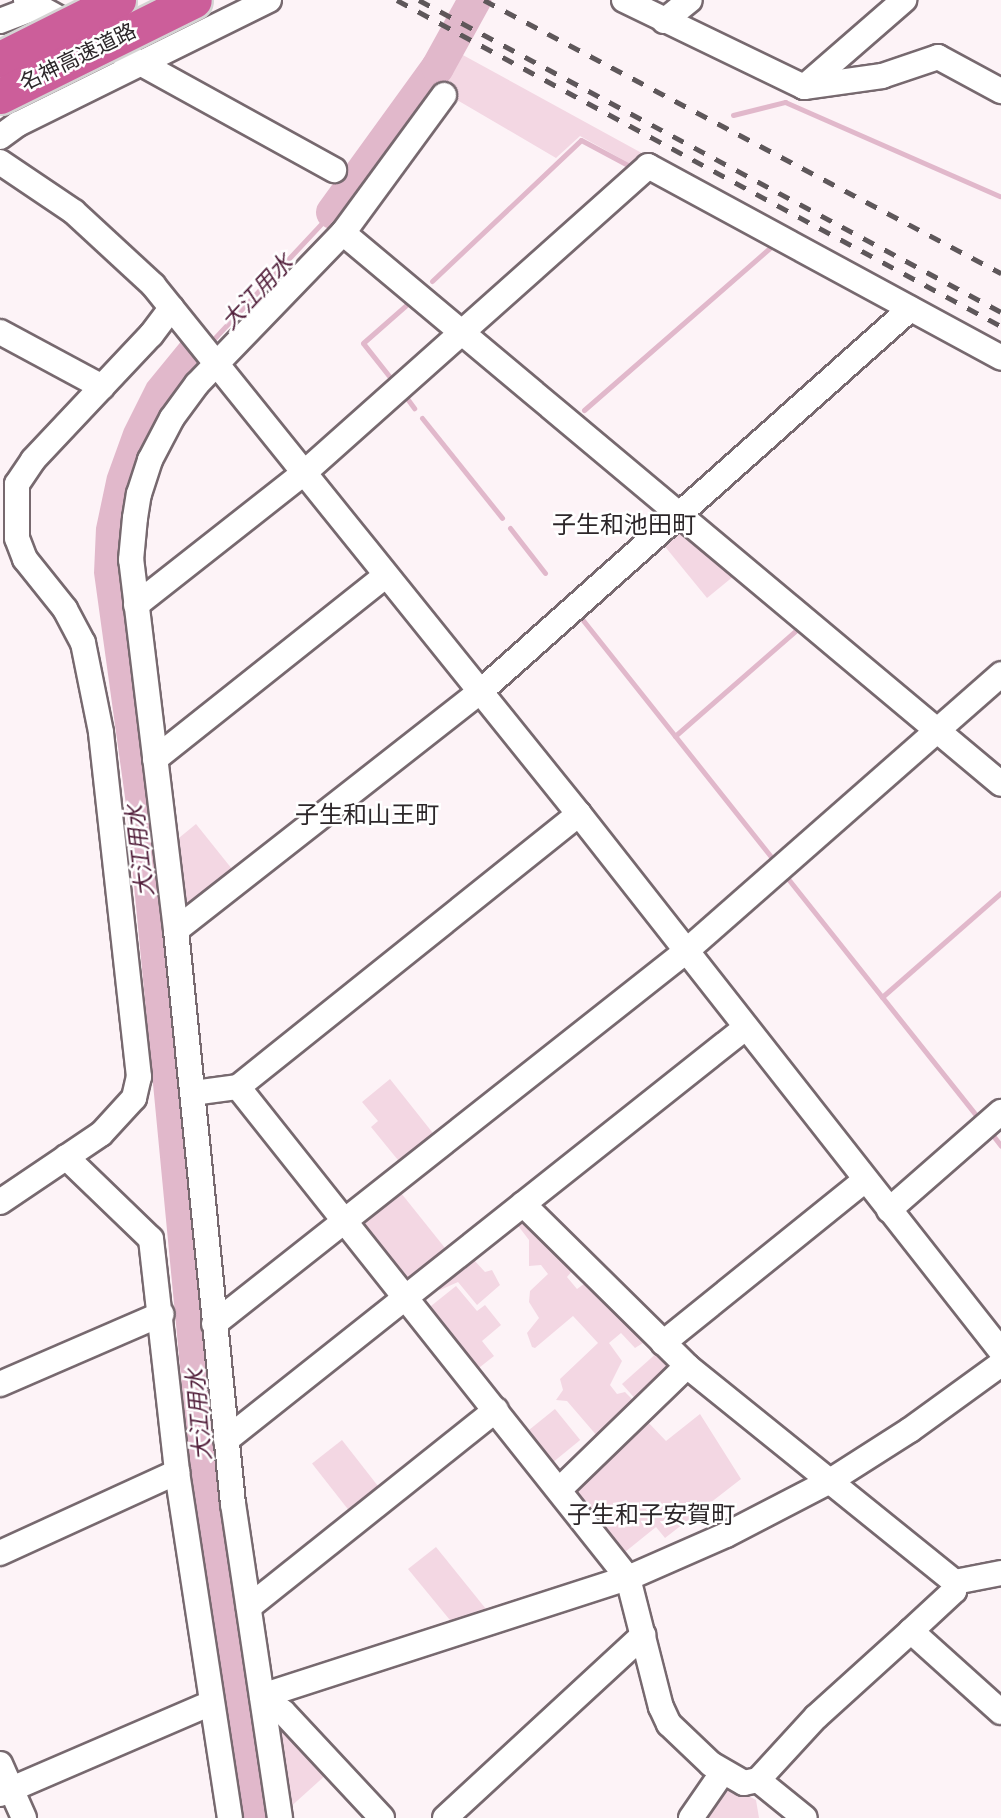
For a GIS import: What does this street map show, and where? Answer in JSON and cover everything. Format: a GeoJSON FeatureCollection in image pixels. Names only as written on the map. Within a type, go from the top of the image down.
{"type":"FeatureCollection","features":[{"type":"Feature","properties":{"kind":"highway","name":"名神高速道路"},"geometry":{"type":"LineString","coordinates":[[0,59],[118,0]]}},
{"type":"Feature","properties":{"kind":"highway","name":"名神高速道路"},"geometry":{"type":"LineString","coordinates":[[0,96],[194,0]]}},
{"type":"Feature","properties":{"kind":"street"},"geometry":{"type":"LineString","coordinates":[[0,136],[18,124],[269,0]]}},
{"type":"Feature","properties":{"kind":"street"},"geometry":{"type":"LineString","coordinates":[[624,0],[804,87],[882,76],[938,57],[1001,91]]}},
{"type":"Feature","properties":{"kind":"street"},"geometry":{"type":"LineString","coordinates":[[664,21],[690,0]]}},
{"type":"Feature","properties":{"kind":"street"},"geometry":{"type":"LineString","coordinates":[[804,87],[904,0]]}},
{"type":"Feature","properties":{"kind":"street"},"geometry":{"type":"LineString","coordinates":[[0,21],[33,3],[334,170]]}},
{"type":"Feature","properties":{"kind":"street"},"geometry":{"type":"LineString","coordinates":[[280,1818],[226,1440],[176,930],[131,560],[139,494],[150,460],[172,418],[214,361],[343,233],[444,95]]}},
{"type":"Feature","properties":{"kind":"street"},"geometry":{"type":"LineString","coordinates":[[0,162],[74,212],[153,285],[579,814],[1001,1351]]}},
{"type":"Feature","properties":{"kind":"street"},"geometry":{"type":"LineString","coordinates":[[136,605],[304,473],[648,166],[1001,358]]}},
{"type":"Feature","properties":{"kind":"street"},"geometry":{"type":"LineString","coordinates":[[343,233],[1001,784]]}},
{"type":"Feature","properties":{"kind":"street"},"geometry":{"type":"LineString","coordinates":[[0,1202],[101,1134],[134,1098],[139,1077],[101,732],[83,643],[65,609],[25,559],[16,538],[17,484],[33,460],[151,335],[171,308]]}},
{"type":"Feature","properties":{"kind":"street"},"geometry":{"type":"LineString","coordinates":[[176,930],[480,692],[911,309]]}},
{"type":"Feature","properties":{"kind":"street"},"geometry":{"type":"LineString","coordinates":[[0,332],[102,387]]}},
{"type":"Feature","properties":{"kind":"street"},"geometry":{"type":"LineString","coordinates":[[155,759],[386,575]]}},
{"type":"Feature","properties":{"kind":"street"},"geometry":{"type":"LineString","coordinates":[[214,1324],[685,952],[1001,674]]}},
{"type":"Feature","properties":{"kind":"street"},"geometry":{"type":"LineString","coordinates":[[193,1093],[238,1087],[579,814]]}},
{"type":"Feature","properties":{"kind":"street"},"geometry":{"type":"LineString","coordinates":[[226,1440],[745,1028]]}},
{"type":"Feature","properties":{"kind":"street"},"geometry":{"type":"LineString","coordinates":[[238,1087],[628,1578],[661,1707],[669,1724],[690,1747],[722,1773],[744,1783],[758,1780],[816,1717],[954,1591],[955,1582]]}},
{"type":"Feature","properties":{"kind":"street"},"geometry":{"type":"LineString","coordinates":[[889,1210],[1001,1112]]}},
{"type":"Feature","properties":{"kind":"street"},"geometry":{"type":"LineString","coordinates":[[66,1157],[151,1239],[162,1314],[177,1472],[230,1818]]}},
{"type":"Feature","properties":{"kind":"street"},"geometry":{"type":"LineString","coordinates":[[663,1343],[865,1180]]}},
{"type":"Feature","properties":{"kind":"street"},"geometry":{"type":"LineString","coordinates":[[523,1204],[687,1366],[955,1582]]}},
{"type":"Feature","properties":{"kind":"street"},"geometry":{"type":"LineString","coordinates":[[0,1384],[162,1314]]}},
{"type":"Feature","properties":{"kind":"street"},"geometry":{"type":"LineString","coordinates":[[262,1696],[628,1578],[726,1535],[830,1481],[910,1430],[1001,1364]]}},
{"type":"Feature","properties":{"kind":"street"},"geometry":{"type":"LineString","coordinates":[[559,1490],[687,1366]]}},
{"type":"Feature","properties":{"kind":"street"},"geometry":{"type":"LineString","coordinates":[[249,1607],[496,1410]]}},
{"type":"Feature","properties":{"kind":"street"},"geometry":{"type":"LineString","coordinates":[[0,1553],[177,1472]]}},
{"type":"Feature","properties":{"kind":"street"},"geometry":{"type":"LineString","coordinates":[[955,1582],[1001,1573]]}},
{"type":"Feature","properties":{"kind":"street"},"geometry":{"type":"LineString","coordinates":[[911,1631],[1001,1712]]}},
{"type":"Feature","properties":{"kind":"street"},"geometry":{"type":"LineString","coordinates":[[445,1818],[643,1635]]}},
{"type":"Feature","properties":{"kind":"street"},"geometry":{"type":"LineString","coordinates":[[262,1696],[283,1712],[382,1818]]}},
{"type":"Feature","properties":{"kind":"street"},"geometry":{"type":"LineString","coordinates":[[6,1792],[211,1703]]}},
{"type":"Feature","properties":{"kind":"street"},"geometry":{"type":"LineString","coordinates":[[0,1764],[6,1792],[24,1818]]}},
{"type":"Feature","properties":{"kind":"street"},"geometry":{"type":"LineString","coordinates":[[691,1818],[722,1773]]}},
{"type":"Feature","properties":{"kind":"street"},"geometry":{"type":"LineString","coordinates":[[758,1780],[805,1818]]}},
{"type":"Feature","properties":{"kind":"shaded area"},"geometry":{"type":"Polygon","coordinates":[[[461,54],[649,157],[636,167],[580,136],[556,158],[440,90],[461,54]]]}},
{"type":"Feature","properties":{"kind":"shaded area"},"geometry":{"type":"Polygon","coordinates":[[[680,524],[740,571],[707,598],[658,538],[680,524]]]}},
{"type":"Feature","properties":{"kind":"shaded area"},"geometry":{"type":"Polygon","coordinates":[[[196,824],[236,874],[191,909],[182,906],[174,842],[196,824]]]}},
{"type":"Feature","properties":{"kind":"shaded area"},"geometry":{"type":"Polygon","coordinates":[[[390,1079],[436,1137],[402,1165],[371,1127],[378,1121],[362,1102],[390,1079]]]}},
{"type":"Feature","properties":{"kind":"shaded area"},"geometry":{"type":"Polygon","coordinates":[[[397,1188],[449,1253],[413,1281],[403,1280],[362,1228],[363,1215],[397,1188]]]}},
{"type":"Feature","properties":{"kind":"shaded area"},"geometry":{"type":"Polygon","coordinates":[[[515,1220],[528,1221],[573,1270],[567,1277],[577,1289],[588,1281],[646,1341],[635,1348],[621,1333],[609,1343],[622,1361],[610,1385],[617,1394],[625,1392],[635,1402],[598,1437],[567,1401],[556,1400],[563,1390],[560,1379],[598,1343],[573,1316],[535,1348],[532,1347],[527,1333],[539,1318],[529,1302],[530,1291],[548,1274],[541,1265],[529,1266],[529,1240],[519,1227],[513,1227],[515,1220]]]}},
{"type":"Feature","properties":{"kind":"shaded area"},"geometry":{"type":"Polygon","coordinates":[[[467,1258],[474,1260],[485,1272],[492,1270],[500,1285],[477,1305],[458,1282],[440,1290],[436,1287],[467,1258]]]}},
{"type":"Feature","properties":{"kind":"shaded area"},"geometry":{"type":"Polygon","coordinates":[[[456,1286],[477,1311],[485,1305],[501,1325],[482,1341],[494,1356],[475,1371],[426,1310],[456,1286]]]}},
{"type":"Feature","properties":{"kind":"shaded area"},"geometry":{"type":"Polygon","coordinates":[[[659,1351],[671,1363],[671,1373],[639,1403],[622,1384],[659,1351]]]}},
{"type":"Feature","properties":{"kind":"shaded area"},"geometry":{"type":"Polygon","coordinates":[[[555,1409],[580,1440],[550,1465],[525,1434],[555,1409]]]}},
{"type":"Feature","properties":{"kind":"shaded area"},"geometry":{"type":"Polygon","coordinates":[[[700,1414],[741,1479],[665,1538],[656,1527],[625,1552],[619,1552],[575,1497],[576,1485],[645,1419],[666,1441],[700,1414]]]}},
{"type":"Feature","properties":{"kind":"shaded area"},"geometry":{"type":"Polygon","coordinates":[[[342,1440],[382,1491],[352,1515],[312,1463],[342,1440]]]}},
{"type":"Feature","properties":{"kind":"shaded area"},"geometry":{"type":"Polygon","coordinates":[[[436,1547],[490,1614],[454,1625],[408,1569],[436,1547]]]}},
{"type":"Feature","properties":{"kind":"shaded area"},"geometry":{"type":"Polygon","coordinates":[[[280,1719],[328,1773],[287,1810],[273,1723],[280,1719]]]}},
{"type":"Feature","properties":{"kind":"shaded area"},"geometry":{"type":"Polygon","coordinates":[[[730,1786],[756,1800],[759,1818],[700,1818],[720,1791],[730,1786]]]}},
{"type":"Feature","properties":{"kind":"water"},"geometry":{"type":"Polygon","coordinates":[[[192,328],[212,350],[196,366],[196,376],[132,494],[272,1818],[240,1818],[195,1523],[127,812],[94,573],[96,528],[107,476],[124,429],[147,383],[192,328]]]}},
{"type":"Feature","properties":{"kind":"waterway","name":"大江用水"},"geometry":{"type":"LineString","coordinates":[[332,212],[437,67],[474,0]]}},
{"type":"Feature","properties":{"kind":"waterway"},"geometry":{"type":"LineString","coordinates":[[733,115],[785,102],[999,196]]}},
{"type":"Feature","properties":{"kind":"waterway"},"geometry":{"type":"LineString","coordinates":[[432,281],[581,140],[635,169]]}},
{"type":"Feature","properties":{"kind":"waterway","name":"大江用水"},"geometry":{"type":"LineString","coordinates":[[210,343],[332,212]]}},
{"type":"Feature","properties":{"kind":"waterway"},"geometry":{"type":"LineString","coordinates":[[584,410],[774,244]]}},
{"type":"Feature","properties":{"kind":"waterway"},"geometry":{"type":"LineString","coordinates":[[393,381],[363,343],[412,300]]}},
{"type":"Feature","properties":{"kind":"waterway"},"geometry":{"type":"LineString","coordinates":[[406,397],[414,408]]}},
{"type":"Feature","properties":{"kind":"waterway"},"geometry":{"type":"LineString","coordinates":[[422,418],[502,518]]}},
{"type":"Feature","properties":{"kind":"waterway"},"geometry":{"type":"LineString","coordinates":[[510,528],[545,573]]}},
{"type":"Feature","properties":{"kind":"waterway"},"geometry":{"type":"LineString","coordinates":[[578,614],[773,859]]}},
{"type":"Feature","properties":{"kind":"waterway"},"geometry":{"type":"LineString","coordinates":[[675,736],[801,626]]}},
{"type":"Feature","properties":{"kind":"waterway"},"geometry":{"type":"LineString","coordinates":[[785,875],[979,1119]]}},
{"type":"Feature","properties":{"kind":"waterway"},"geometry":{"type":"LineString","coordinates":[[882,997],[1001,893]]}},
{"type":"Feature","properties":{"kind":"waterway"},"geometry":{"type":"LineString","coordinates":[[991,1133],[1001,1146]]}},
{"type":"Feature","properties":{"kind":"railway"},"geometry":{"type":"LineString","coordinates":[[397,0],[1001,326]]}},
{"type":"Feature","properties":{"kind":"railway"},"geometry":{"type":"LineString","coordinates":[[419,0],[1001,312]]}},
{"type":"Feature","properties":{"kind":"railway"},"geometry":{"type":"LineString","coordinates":[[484,0],[1001,273]]}},
{"type":"Feature","properties":{"kind":"district","name":"子生和池田町"},"geometry":{"type":"Point","coordinates":[624,525]}},
{"type":"Feature","properties":{"kind":"district","name":"子生和山王町"},"geometry":{"type":"Point","coordinates":[367,815]}},
{"type":"Feature","properties":{"kind":"district","name":"子生和子安賀町"},"geometry":{"type":"Point","coordinates":[651,1515]}}]}
